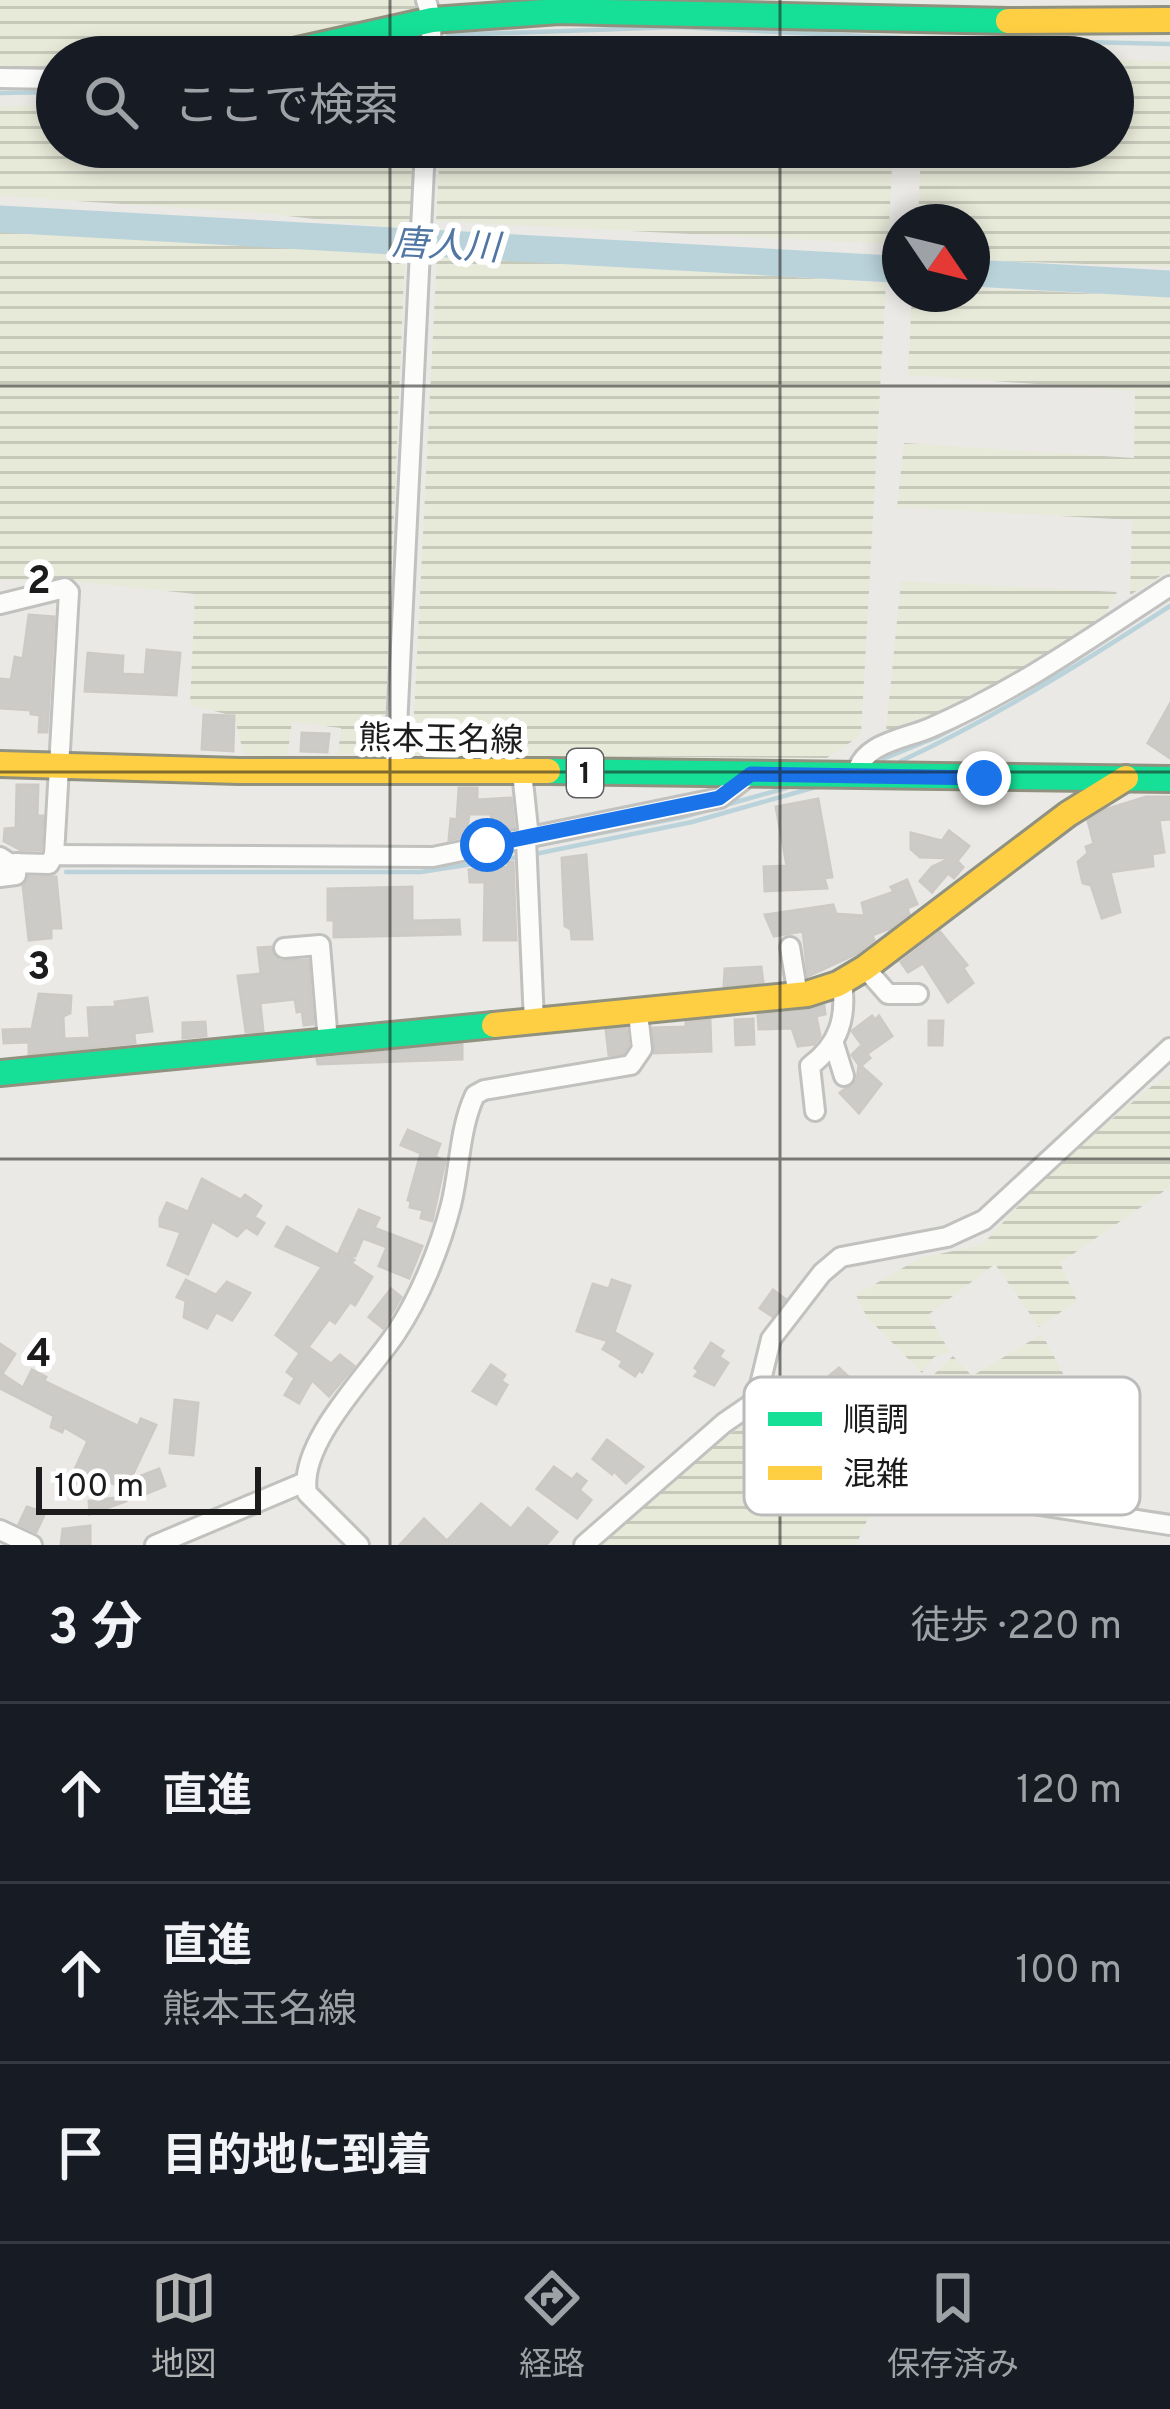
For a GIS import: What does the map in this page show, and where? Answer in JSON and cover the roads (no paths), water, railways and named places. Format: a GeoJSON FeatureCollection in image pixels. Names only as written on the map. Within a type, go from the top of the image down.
{"type":"FeatureCollection","features":[{"type":"Feature","properties":{"kind":"street"},"geometry":{"type":"LineString","coordinates":[[339,36],[429,10],[735,7],[914,22],[1170,20]]}},
{"type":"Feature","properties":{"kind":"street"},"geometry":{"type":"LineString","coordinates":[[0,78],[36,79]]}},
{"type":"Feature","properties":{"kind":"street"},"geometry":{"type":"LineString","coordinates":[[395,769],[424,168]]}},
{"type":"Feature","properties":{"kind":"street"},"geometry":{"type":"LineString","coordinates":[[856,775],[859,762],[872,750],[998,695],[1170,586]]}},
{"type":"Feature","properties":{"kind":"street"},"geometry":{"type":"LineString","coordinates":[[0,604],[64,588],[69,592],[54,855],[50,864],[9,860]]}},
{"type":"Feature","properties":{"kind":"street","name":"熊本玉名線"},"geometry":{"type":"LineString","coordinates":[[0,764],[239,771],[1170,779]]}},
{"type":"Feature","properties":{"kind":"street"},"geometry":{"type":"LineString","coordinates":[[522,772],[534,1022]]}},
{"type":"Feature","properties":{"kind":"street"},"geometry":{"type":"LineString","coordinates":[[54,855],[433,857],[528,844],[719,798],[751,774]]}},
{"type":"Feature","properties":{"kind":"street"},"geometry":{"type":"LineString","coordinates":[[0,1073],[798,996],[842,982],[865,968],[1052,826],[1126,778]]}},
{"type":"Feature","properties":{"kind":"street"},"geometry":{"type":"LineString","coordinates":[[0,878],[16,875],[9,860]]}},
{"type":"Feature","properties":{"kind":"street"},"geometry":{"type":"LineString","coordinates":[[284,948],[320,945],[328,1042]]}},
{"type":"Feature","properties":{"kind":"street"},"geometry":{"type":"LineString","coordinates":[[790,947],[798,996]]}},
{"type":"Feature","properties":{"kind":"street"},"geometry":{"type":"LineString","coordinates":[[865,968],[888,994],[917,994]]}},
{"type":"Feature","properties":{"kind":"street"},"geometry":{"type":"LineString","coordinates":[[842,982],[844,1001],[834,1044],[844,1076]]}},
{"type":"Feature","properties":{"kind":"street"},"geometry":{"type":"LineString","coordinates":[[358,1545],[328,1517],[305,1482],[327,1424],[394,1336],[417,1297],[451,1207],[475,1096],[484,1090],[631,1065],[642,1049],[638,1013]]}},
{"type":"Feature","properties":{"kind":"street"},"geometry":{"type":"LineString","coordinates":[[815,1111],[811,1066],[834,1044]]}},
{"type":"Feature","properties":{"kind":"street"},"geometry":{"type":"LineString","coordinates":[[762,1377],[771,1339],[822,1273],[841,1257],[947,1237],[984,1220],[1170,1048]]}},
{"type":"Feature","properties":{"kind":"street"},"geometry":{"type":"LineString","coordinates":[[584,1545],[744,1409]]}},
{"type":"Feature","properties":{"kind":"street"},"geometry":{"type":"LineString","coordinates":[[155,1545],[305,1482]]}},
{"type":"Feature","properties":{"kind":"street"},"geometry":{"type":"LineString","coordinates":[[1105,1515],[1170,1525]]}},
{"type":"Feature","properties":{"kind":"street"},"geometry":{"type":"LineString","coordinates":[[0,1530],[32,1545]]}},
{"type":"Feature","properties":{"kind":"waterway"},"geometry":{"type":"LineString","coordinates":[[448,35],[676,27],[862,36]]}},
{"type":"Feature","properties":{"kind":"waterway"},"geometry":{"type":"LineString","coordinates":[[1134,43],[1170,44]]}},
{"type":"Feature","properties":{"kind":"waterway"},"geometry":{"type":"LineString","coordinates":[[0,93],[36,92]]}},
{"type":"Feature","properties":{"kind":"waterway","name":"唐人川"},"geometry":{"type":"LineString","coordinates":[[0,219],[882,268]]}},
{"type":"Feature","properties":{"kind":"waterway","name":"唐人川"},"geometry":{"type":"LineString","coordinates":[[990,274],[1170,284]]}},
{"type":"Feature","properties":{"kind":"waterway"},"geometry":{"type":"LineString","coordinates":[[883,759],[937,737],[1045,680],[1170,597]]}},
{"type":"Feature","properties":{"kind":"waterway"},"geometry":{"type":"LineString","coordinates":[[901,761],[1038,688],[1170,606]]}},
{"type":"Feature","properties":{"kind":"waterway"},"geometry":{"type":"LineString","coordinates":[[535,854],[692,822],[816,787]]}},
{"type":"Feature","properties":{"kind":"waterway"},"geometry":{"type":"LineString","coordinates":[[534,846],[683,817],[786,788]]}},
{"type":"Feature","properties":{"kind":"waterway"},"geometry":{"type":"LineString","coordinates":[[487,855],[523,848]]}},
{"type":"Feature","properties":{"kind":"waterway"},"geometry":{"type":"LineString","coordinates":[[66,872],[421,872],[518,857]]}},
{"type":"Feature","properties":{"kind":"waterway"},"geometry":{"type":"LineString","coordinates":[[59,865],[417,866]]}}]}
